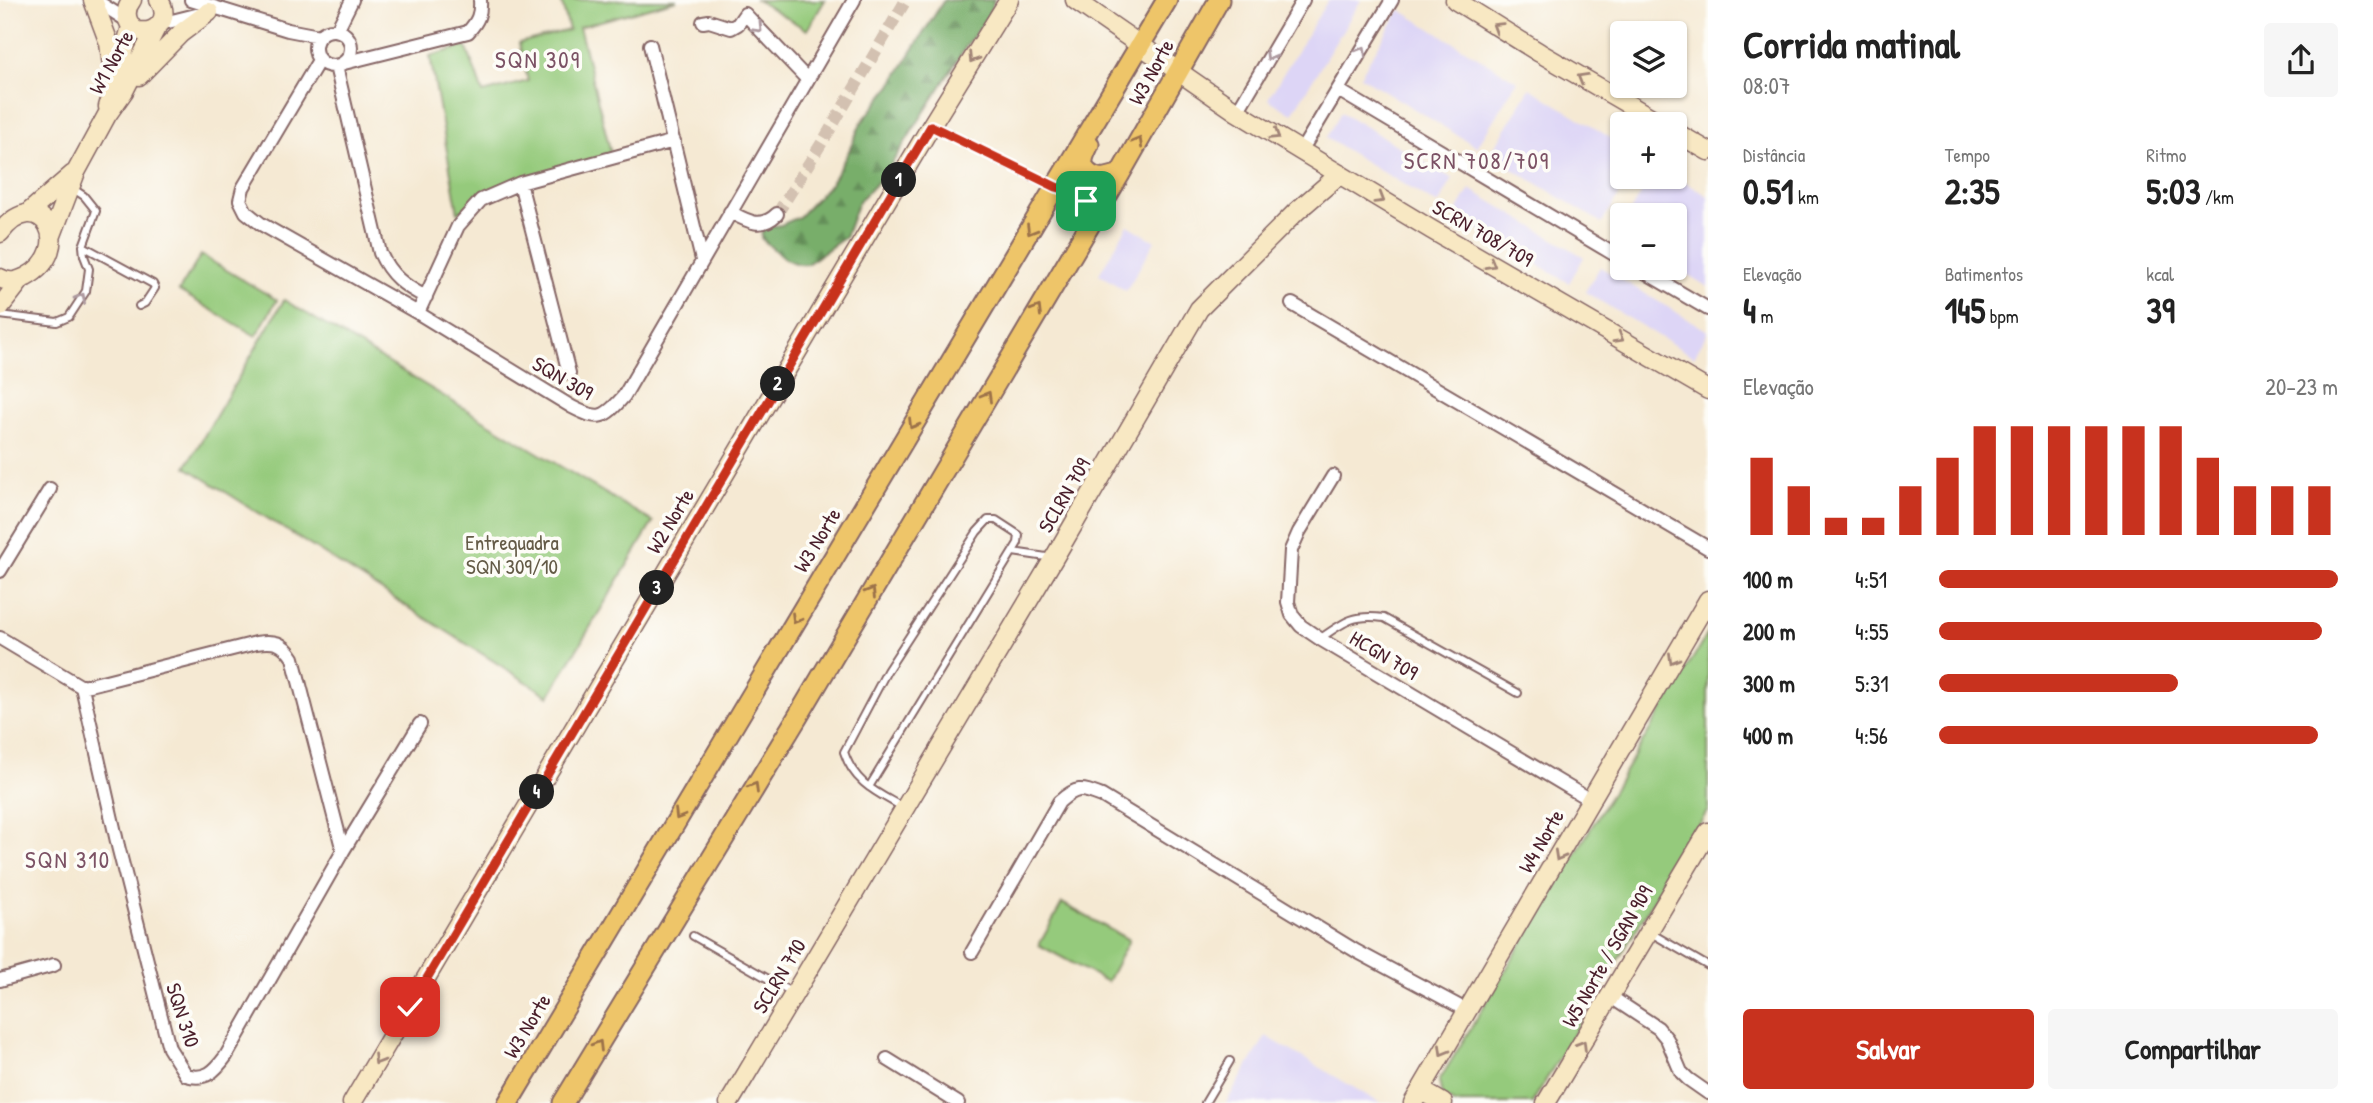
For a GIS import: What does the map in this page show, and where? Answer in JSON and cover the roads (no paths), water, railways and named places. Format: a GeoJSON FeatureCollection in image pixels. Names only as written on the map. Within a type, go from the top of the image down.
{"type":"FeatureCollection","features":[{"type":"Feature","properties":{"kind":"main road","name":"W3 Norte"},"geometry":{"type":"LineString","coordinates":[[508,1103],[1167,0]]}},
{"type":"Feature","properties":{"kind":"main road","name":"W3 Norte"},"geometry":{"type":"LineString","coordinates":[[563,1103],[797,718],[1120,174],[1219,0]]}},
{"type":"Feature","properties":{"kind":"main road"},"geometry":{"type":"LineString","coordinates":[[1103,107],[1083,162],[1084,168],[1096,178],[1106,179],[1120,174]]}},
{"type":"Feature","properties":{"kind":"main road"},"geometry":{"type":"LineString","coordinates":[[1056,187],[1071,191],[1086,201],[1090,222]]}},
{"type":"Feature","properties":{"kind":"street"},"geometry":{"type":"LineString","coordinates":[[94,0],[140,32],[214,10]]}},
{"type":"Feature","properties":{"kind":"street"},"geometry":{"type":"LineString","coordinates":[[94,0],[109,43],[119,87],[181,33],[214,10]]}},
{"type":"Feature","properties":{"kind":"street","name":"W1 Norte"},"geometry":{"type":"LineString","coordinates":[[119,87],[130,24],[127,8],[132,0]]}},
{"type":"Feature","properties":{"kind":"street"},"geometry":{"type":"LineString","coordinates":[[158,27],[164,11],[160,0]]}},
{"type":"Feature","properties":{"kind":"street"},"geometry":{"type":"LineString","coordinates":[[191,0],[214,10],[319,36]]}},
{"type":"Feature","properties":{"kind":"street"},"geometry":{"type":"LineString","coordinates":[[337,30],[352,0]]}},
{"type":"Feature","properties":{"kind":"street"},"geometry":{"type":"LineString","coordinates":[[288,30],[330,66],[468,32],[481,12],[480,0]]}},
{"type":"Feature","properties":{"kind":"street","name":"SQN 309"},"geometry":{"type":"LineString","coordinates":[[317,57],[243,188],[240,200],[242,206],[261,224],[418,313],[572,407],[591,417],[602,416],[624,396],[854,0]]}},
{"type":"Feature","properties":{"kind":"street","name":"W2 Norte"},"geometry":{"type":"LineString","coordinates":[[352,1103],[931,126],[1009,0]]}},
{"type":"Feature","properties":{"kind":"street","name":"SCRN 708/709"},"geometry":{"type":"LineString","coordinates":[[1075,0],[1237,112],[1432,230],[1707,386]]}},
{"type":"Feature","properties":{"kind":"street"},"geometry":{"type":"LineString","coordinates":[[1237,112],[1303,0]]}},
{"type":"Feature","properties":{"kind":"street"},"geometry":{"type":"LineString","coordinates":[[1301,151],[1392,0]]}},
{"type":"Feature","properties":{"kind":"street"},"geometry":{"type":"LineString","coordinates":[[1455,0],[1641,112]]}},
{"type":"Feature","properties":{"kind":"street"},"geometry":{"type":"LineString","coordinates":[[703,22],[709,21],[731,28],[745,14],[807,79]]}},
{"type":"Feature","properties":{"kind":"street","name":"W1 Norte"},"geometry":{"type":"LineString","coordinates":[[21,280],[31,274],[48,255],[52,235],[73,179],[119,87],[158,27]]}},
{"type":"Feature","properties":{"kind":"street"},"geometry":{"type":"LineString","coordinates":[[317,57],[314,48],[319,36],[324,32],[337,30],[347,37],[351,48],[349,56],[340,64]]}},
{"type":"Feature","properties":{"kind":"street"},"geometry":{"type":"LineString","coordinates":[[649,46],[702,260]]}},
{"type":"Feature","properties":{"kind":"street"},"geometry":{"type":"LineString","coordinates":[[351,48],[379,55]]}},
{"type":"Feature","properties":{"kind":"street"},"geometry":{"type":"LineString","coordinates":[[340,64],[380,253],[392,274],[426,297]]}},
{"type":"Feature","properties":{"kind":"street"},"geometry":{"type":"LineString","coordinates":[[1338,90],[1610,252]]}},
{"type":"Feature","properties":{"kind":"street"},"geometry":{"type":"LineString","coordinates":[[1687,139],[1708,151]]}},
{"type":"Feature","properties":{"kind":"street"},"geometry":{"type":"LineString","coordinates":[[418,313],[451,238],[472,207],[481,200],[520,183],[674,141]]}},
{"type":"Feature","properties":{"kind":"street","name":"SCLRN 709"},"geometry":{"type":"LineString","coordinates":[[868,872],[1199,309],[1297,211],[1340,174]]}},
{"type":"Feature","properties":{"kind":"street","name":"W1 Norte"},"geometry":{"type":"LineString","coordinates":[[10,222],[73,179]]}},
{"type":"Feature","properties":{"kind":"street","name":"SQN 309"},"geometry":{"type":"LineString","coordinates":[[520,183],[569,373]]}},
{"type":"Feature","properties":{"kind":"street"},"geometry":{"type":"LineString","coordinates":[[730,212],[752,223],[765,223],[777,214]]}},
{"type":"Feature","properties":{"kind":"street"},"geometry":{"type":"LineString","coordinates":[[10,222],[42,218],[52,235]]}},
{"type":"Feature","properties":{"kind":"street"},"geometry":{"type":"LineString","coordinates":[[0,278],[9,282],[21,280]]}},
{"type":"Feature","properties":{"kind":"street"},"geometry":{"type":"LineString","coordinates":[[0,307],[21,280]]}},
{"type":"Feature","properties":{"kind":"street"},"geometry":{"type":"LineString","coordinates":[[1658,280],[1708,309]]}},
{"type":"Feature","properties":{"kind":"street"},"geometry":{"type":"LineString","coordinates":[[1292,304],[1708,548]]}},
{"type":"Feature","properties":{"kind":"street","name":"HCGN 709"},"geometry":{"type":"LineString","coordinates":[[1333,476],[1298,532],[1292,550],[1288,602],[1301,626],[1590,800]]}},
{"type":"Feature","properties":{"kind":"street"},"geometry":{"type":"LineString","coordinates":[[0,571],[50,489]]}},
{"type":"Feature","properties":{"kind":"street","name":"W4 Norte"},"geometry":{"type":"LineString","coordinates":[[1417,1096],[1708,600]]}},
{"type":"Feature","properties":{"kind":"street"},"geometry":{"type":"LineString","coordinates":[[0,638],[82,687],[256,643],[271,641],[281,644],[287,648],[293,659],[343,850]]}},
{"type":"Feature","properties":{"kind":"street","name":"SQN 310"},"geometry":{"type":"LineString","coordinates":[[82,687],[142,947],[169,1048],[186,1075],[194,1078],[211,1074],[226,1056],[343,850],[420,724]]}},
{"type":"Feature","properties":{"kind":"street"},"geometry":{"type":"LineString","coordinates":[[972,952],[1059,802],[1077,789],[1102,796],[1356,951],[1466,1010]]}},
{"type":"Feature","properties":{"kind":"street","name":"W5 Norte / SGAN 909"},"geometry":{"type":"LineString","coordinates":[[1546,1103],[1708,832]]}},
{"type":"Feature","properties":{"kind":"street","name":"SCLRN 710"},"geometry":{"type":"LineString","coordinates":[[729,1103],[868,872]]}},
{"type":"Feature","properties":{"kind":"street"},"geometry":{"type":"LineString","coordinates":[[0,980],[54,965]]}},
{"type":"Feature","properties":{"kind":"street"},"geometry":{"type":"LineString","coordinates":[[1611,997],[1658,1028],[1667,1039],[1681,1072],[1708,1093]]}},
{"type":"Feature","properties":{"kind":"street"},"geometry":{"type":"LineString","coordinates":[[887,1059],[958,1103]]}},
{"type":"Feature","properties":{"kind":"street"},"geometry":{"type":"LineString","coordinates":[[1417,1096],[1443,1103]]}},
{"type":"Feature","properties":{"kind":"lane"},"geometry":{"type":"LineString","coordinates":[[931,126],[1056,187]]}},
{"type":"Feature","properties":{"kind":"lane"},"geometry":{"type":"LineString","coordinates":[[0,315],[57,322],[69,317],[86,291],[89,269],[83,246],[96,211],[73,179]]}},
{"type":"Feature","properties":{"kind":"lane"},"geometry":{"type":"LineString","coordinates":[[83,246],[153,284],[155,288],[145,303],[139,306]]}},
{"type":"Feature","properties":{"kind":"lane"},"geometry":{"type":"LineString","coordinates":[[869,787],[1020,540],[1019,535],[996,520],[983,524],[887,671],[844,752],[852,773],[869,787],[905,809]]}},
{"type":"Feature","properties":{"kind":"lane"},"geometry":{"type":"LineString","coordinates":[[1013,552],[1054,558]]}},
{"type":"Feature","properties":{"kind":"lane"},"geometry":{"type":"LineString","coordinates":[[1320,639],[1355,618],[1384,618],[1518,694]]}},
{"type":"Feature","properties":{"kind":"lane"},"geometry":{"type":"LineString","coordinates":[[1648,931],[1705,964],[1708,954]]}},
{"type":"Feature","properties":{"kind":"lane"},"geometry":{"type":"LineString","coordinates":[[693,936],[794,994]]}},
{"type":"Feature","properties":{"kind":"lane"},"geometry":{"type":"LineString","coordinates":[[1205,1103],[1230,1061]]}},
{"type":"Feature","properties":{"kind":"tunnel"},"geometry":{"type":"LineString","coordinates":[[777,214],[906,0]]}},
{"type":"Feature","properties":{"kind":"district","name":"SQN 309"},"geometry":{"type":"Point","coordinates":[538,59]}},
{"type":"Feature","properties":{"kind":"district","name":"SCRN 708/709"},"geometry":{"type":"Point","coordinates":[1477,160]}},
{"type":"Feature","properties":{"kind":"district","name":"SQN 310"},"geometry":{"type":"Point","coordinates":[68,859]}},
{"type":"Feature","properties":{"kind":"park label","name":"Entrequadra SQN 309/10"},"geometry":{"type":"Point","coordinates":[512,554]}}]}
